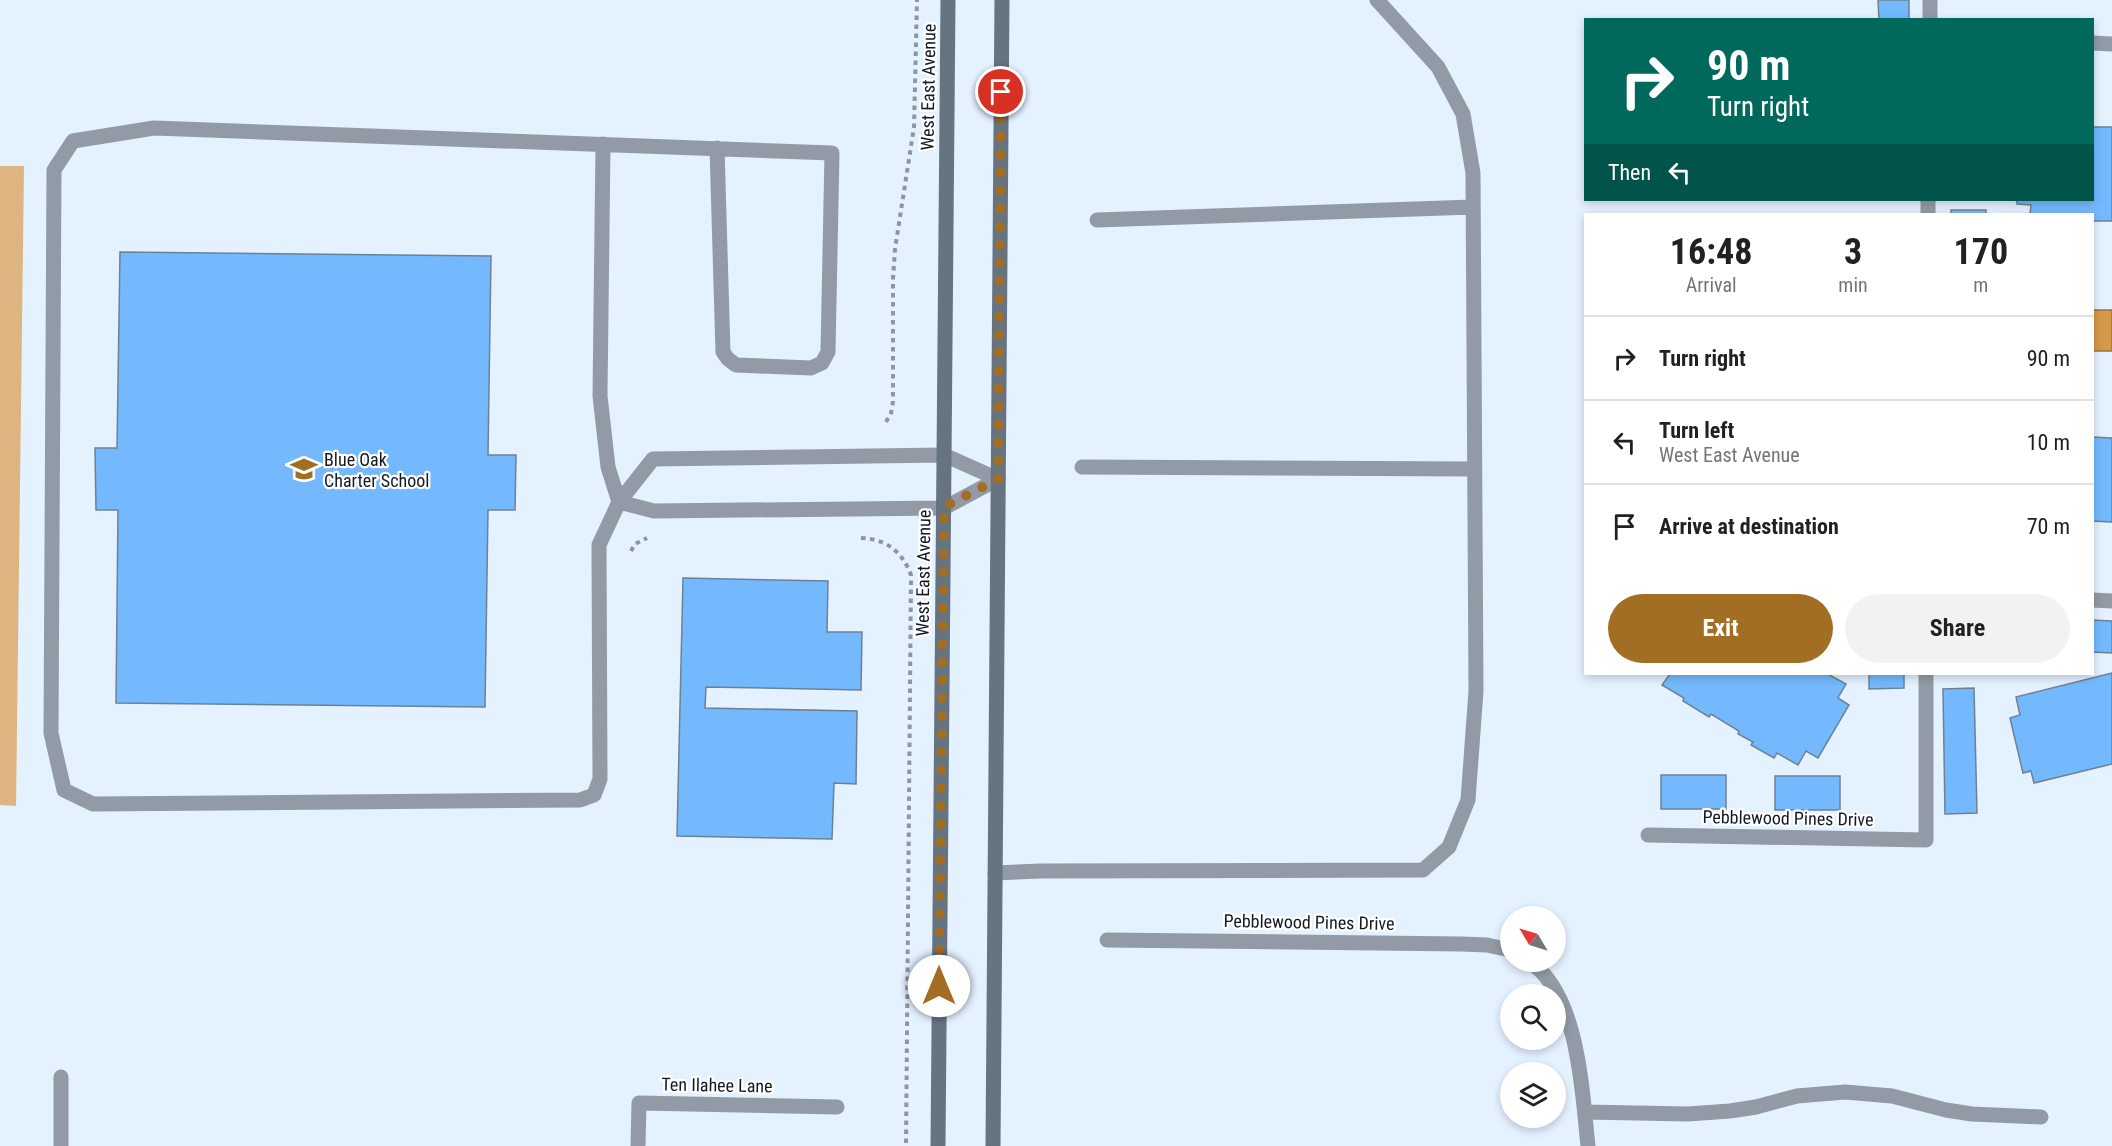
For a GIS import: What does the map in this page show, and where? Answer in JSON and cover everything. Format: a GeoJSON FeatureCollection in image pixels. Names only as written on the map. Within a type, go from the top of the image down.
{"type":"FeatureCollection","features":[{"type":"Feature","properties":{"kind":"main road","name":"West East Avenue"},"geometry":{"type":"LineString","coordinates":[[938,1146],[948,0]]}},
{"type":"Feature","properties":{"kind":"main road"},"geometry":{"type":"LineString","coordinates":[[993,1146],[1002,0]]}},
{"type":"Feature","properties":{"kind":"street"},"geometry":{"type":"LineString","coordinates":[[995,873],[1423,870],[1449,847],[1468,800],[1476,691],[1473,173],[1463,114],[1438,67],[1377,0]]}},
{"type":"Feature","properties":{"kind":"street"},"geometry":{"type":"LineString","coordinates":[[1930,0],[1930,18]]}},
{"type":"Feature","properties":{"kind":"street"},"geometry":{"type":"LineString","coordinates":[[2094,44],[2112,44]]}},
{"type":"Feature","properties":{"kind":"street"},"geometry":{"type":"LineString","coordinates":[[717,148],[723,352],[736,365],[811,368],[822,363],[828,352],[832,153],[717,148],[154,128],[73,141],[54,170],[51,733],[64,790],[93,804],[580,800],[594,795],[600,779],[599,545],[619,502],[654,459],[944,455],[998,479]]}},
{"type":"Feature","properties":{"kind":"street"},"geometry":{"type":"LineString","coordinates":[[603,144],[600,396],[608,467],[619,502]]}},
{"type":"Feature","properties":{"kind":"street"},"geometry":{"type":"LineString","coordinates":[[1098,220],[1473,207]]}},
{"type":"Feature","properties":{"kind":"street"},"geometry":{"type":"LineString","coordinates":[[1082,467],[1474,469]]}},
{"type":"Feature","properties":{"kind":"street"},"geometry":{"type":"LineString","coordinates":[[619,502],[654,512],[944,507],[998,479]]}},
{"type":"Feature","properties":{"kind":"street"},"geometry":{"type":"LineString","coordinates":[[2094,600],[2112,601]]}},
{"type":"Feature","properties":{"kind":"street","name":"Pebblewood Pines Drive"},"geometry":{"type":"LineString","coordinates":[[1648,835],[1926,840],[1926,675]]}},
{"type":"Feature","properties":{"kind":"street","name":"Pebblewood Pines Drive"},"geometry":{"type":"LineString","coordinates":[[1107,940],[1461,944],[1500,948]]}},
{"type":"Feature","properties":{"kind":"street"},"geometry":{"type":"LineString","coordinates":[[1540,972],[1551,984],[1563,1007],[1573,1036],[1588,1146]]}},
{"type":"Feature","properties":{"kind":"street"},"geometry":{"type":"LineString","coordinates":[[61,1077],[61,1146]]}},
{"type":"Feature","properties":{"kind":"street"},"geometry":{"type":"LineString","coordinates":[[1584,1112],[1688,1114],[1730,1111],[1797,1096],[1845,1092],[1892,1096],[1972,1114],[2041,1117]]}},
{"type":"Feature","properties":{"kind":"street","name":"Ten Ilahee Lane"},"geometry":{"type":"LineString","coordinates":[[638,1146],[639,1103],[837,1107]]}},
{"type":"Feature","properties":{"kind":"path"},"geometry":{"type":"LineString","coordinates":[[886,422],[893,402],[895,249],[914,127],[917,0]]}},
{"type":"Feature","properties":{"kind":"path"},"geometry":{"type":"LineString","coordinates":[[631,552],[640,540],[655,537]]}},
{"type":"Feature","properties":{"kind":"path"},"geometry":{"type":"LineString","coordinates":[[853,538],[875,539],[893,548],[907,563],[911,575],[906,1146]]}},
{"type":"Feature","properties":{"kind":"shaded area"},"geometry":{"type":"Polygon","coordinates":[[[0,166],[24,166],[16,806],[0,805],[0,166]]]}},
{"type":"Feature","properties":{"kind":"shaded area"},"geometry":{"type":"Polygon","coordinates":[[[2094,310],[2112,310],[2112,351],[2094,351],[2094,310]]]}},
{"type":"Feature","properties":{"kind":"building"},"geometry":{"type":"Polygon","coordinates":[[[1878,0],[1909,0],[1909,18],[1879,18],[1878,0]]]}},
{"type":"Feature","properties":{"kind":"building"},"geometry":{"type":"Polygon","coordinates":[[[2094,127],[2112,127],[2112,221],[2094,221],[2094,213],[2030,213],[2031,205],[2017,204],[2017,201],[2094,201],[2094,127]]]}},
{"type":"Feature","properties":{"kind":"building"},"geometry":{"type":"Polygon","coordinates":[[[1951,210],[1986,210],[1986,213],[1951,213],[1951,210]]]}},
{"type":"Feature","properties":{"kind":"building"},"geometry":{"type":"Polygon","coordinates":[[[120,252],[491,256],[488,455],[516,455],[515,510],[488,510],[485,707],[116,703],[118,510],[96,510],[95,448],[117,448],[120,252]]]}},
{"type":"Feature","properties":{"kind":"building"},"geometry":{"type":"Polygon","coordinates":[[[2094,437],[2112,438],[2112,522],[2094,521],[2094,437]]]}},
{"type":"Feature","properties":{"kind":"building"},"geometry":{"type":"Polygon","coordinates":[[[683,578],[828,581],[827,632],[862,632],[861,690],[706,687],[705,708],[857,711],[856,784],[834,783],[832,839],[677,836],[683,578]]]}},
{"type":"Feature","properties":{"kind":"building"},"geometry":{"type":"Polygon","coordinates":[[[2094,620],[2112,621],[2112,653],[2094,652],[2094,620]]]}},
{"type":"Feature","properties":{"kind":"building"},"geometry":{"type":"Polygon","coordinates":[[[2112,673],[2112,764],[2034,783],[2031,771],[2023,773],[2010,718],[2020,715],[2016,697],[2112,673]]]}},
{"type":"Feature","properties":{"kind":"building"},"geometry":{"type":"Polygon","coordinates":[[[1669,675],[1830,675],[1846,684],[1838,698],[1849,705],[1818,758],[1806,751],[1798,765],[1777,753],[1774,758],[1751,745],[1753,742],[1738,734],[1739,731],[1711,714],[1709,717],[1662,685],[1669,675]]]}},
{"type":"Feature","properties":{"kind":"building"},"geometry":{"type":"Polygon","coordinates":[[[1869,675],[1904,675],[1904,688],[1869,689],[1869,675]]]}},
{"type":"Feature","properties":{"kind":"building"},"geometry":{"type":"Polygon","coordinates":[[[1974,688],[1977,813],[1945,814],[1943,689],[1974,688]]]}},
{"type":"Feature","properties":{"kind":"building"},"geometry":{"type":"Polygon","coordinates":[[[1661,775],[1726,775],[1726,809],[1661,809],[1661,775]]]}},
{"type":"Feature","properties":{"kind":"building"},"geometry":{"type":"Polygon","coordinates":[[[1775,776],[1840,776],[1840,810],[1775,810],[1775,776]]]}},
{"type":"Feature","properties":{"kind":"place","name":"Blue Oak Charter School"},"geometry":{"type":"Point","coordinates":[304,469]}},
{"type":"Feature","properties":{"kind":"route"},"geometry":{"type":"LineString","coordinates":[[939,986],[944,507],[998,479],[1001,92]]}}]}
